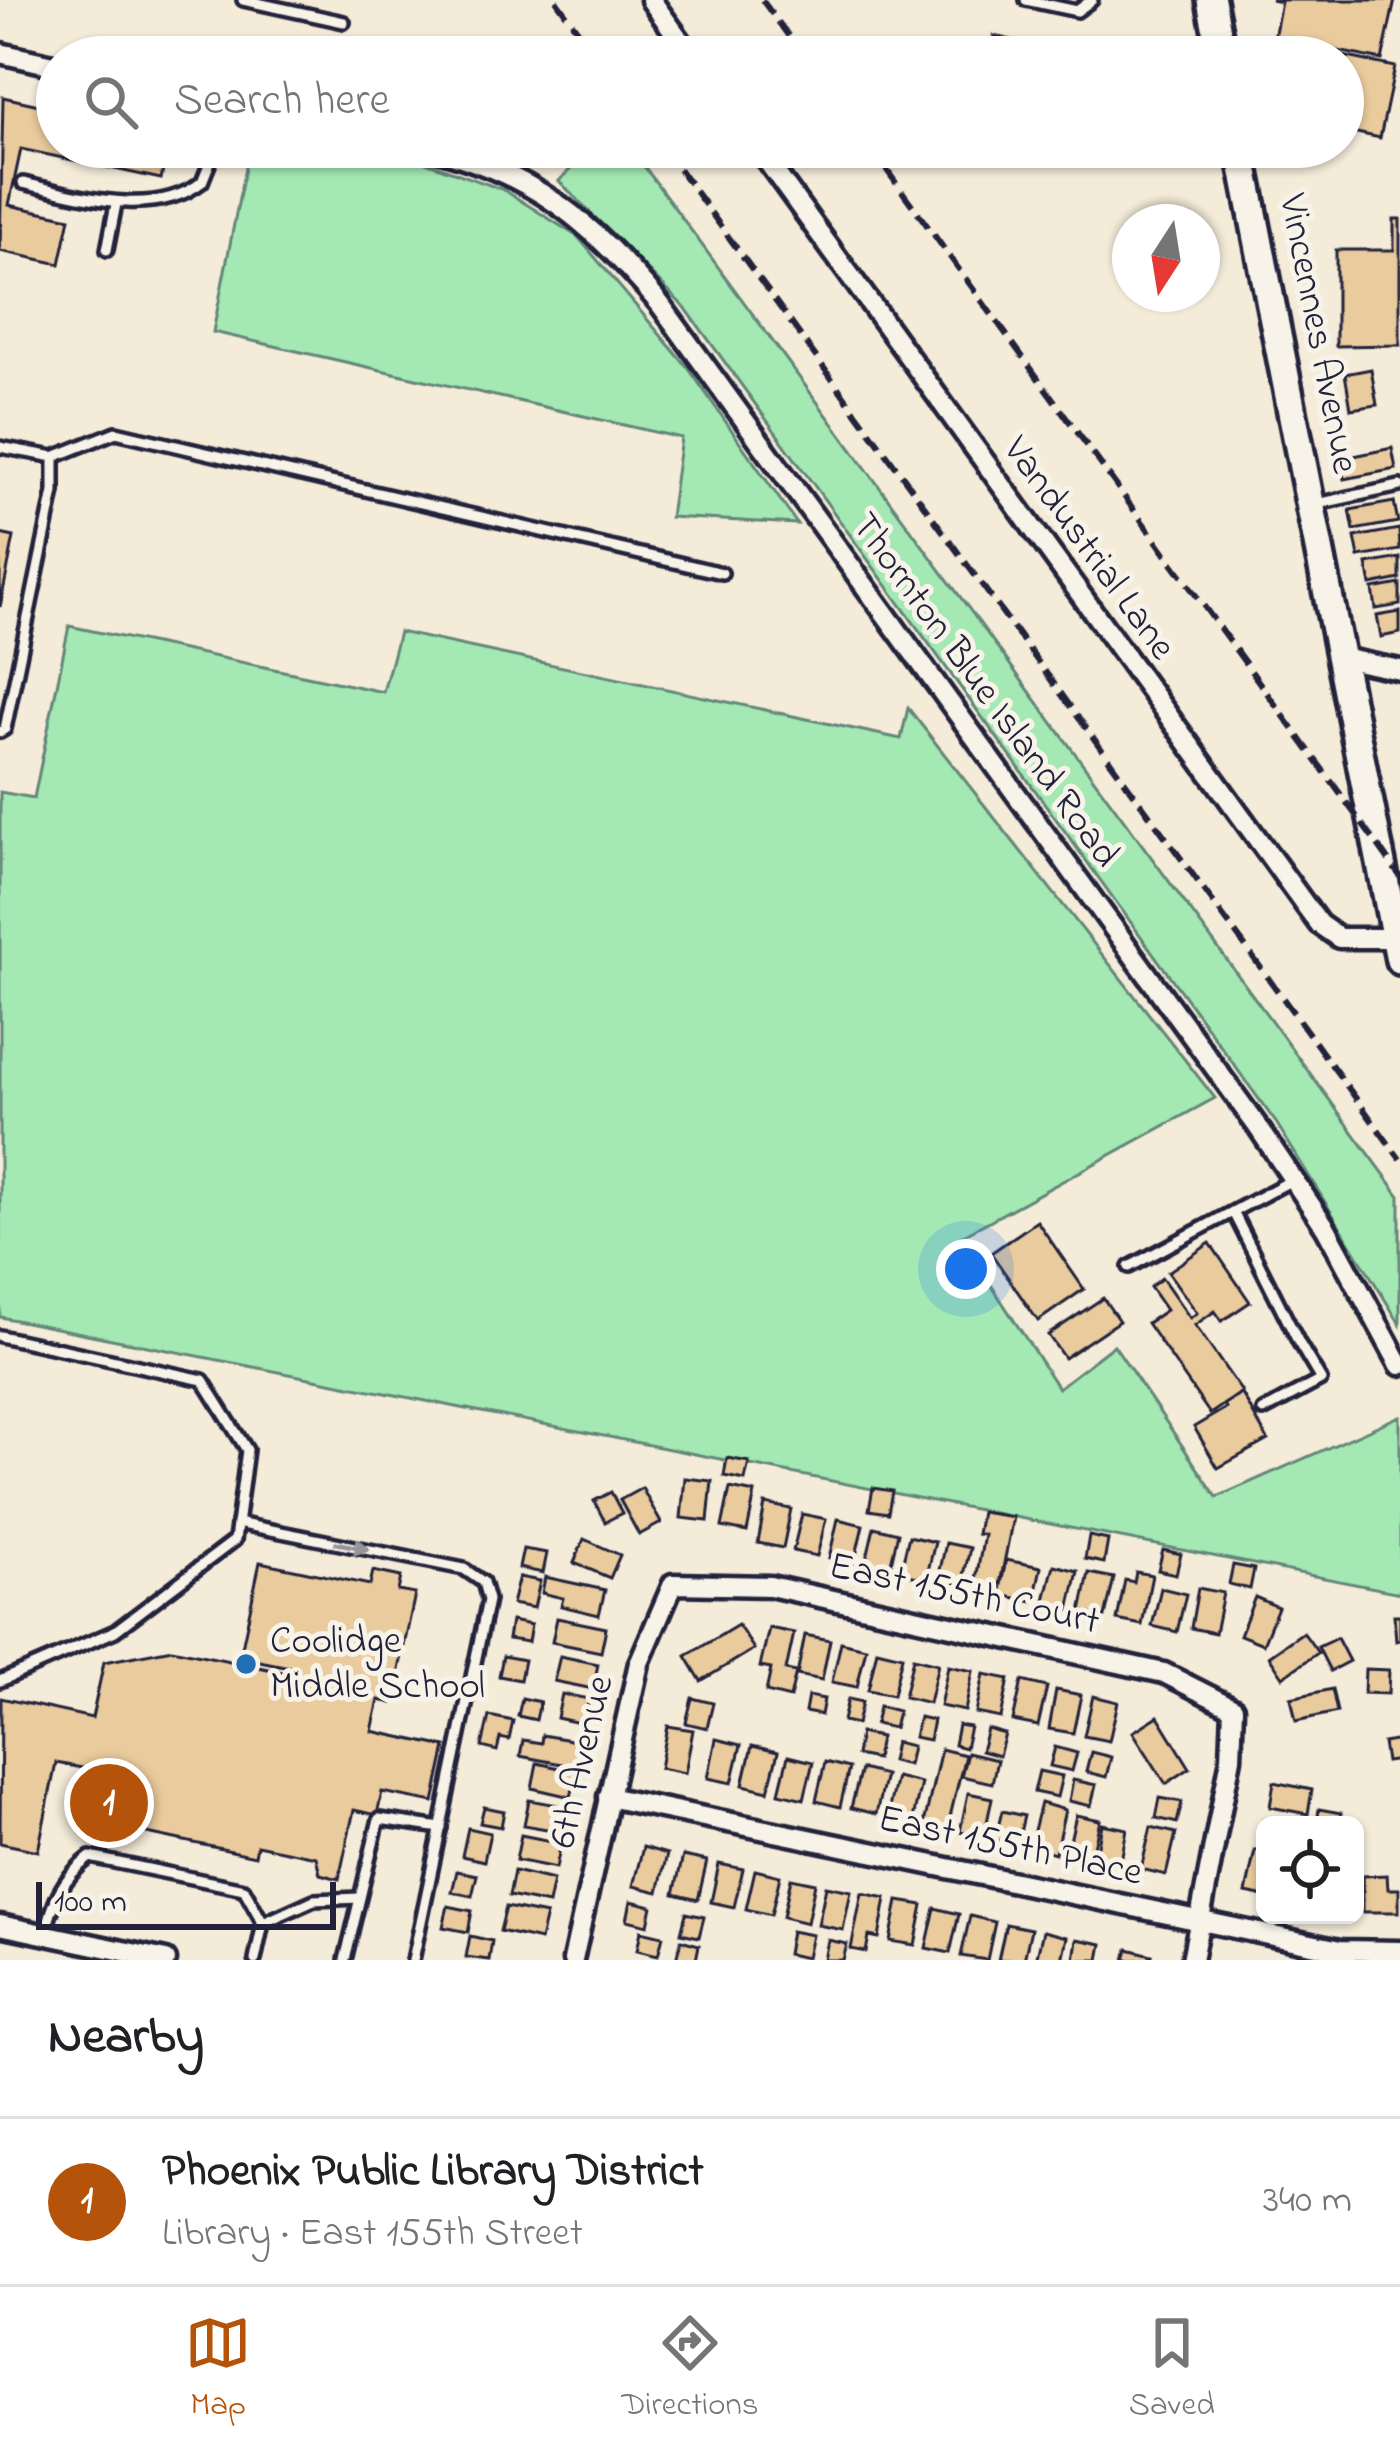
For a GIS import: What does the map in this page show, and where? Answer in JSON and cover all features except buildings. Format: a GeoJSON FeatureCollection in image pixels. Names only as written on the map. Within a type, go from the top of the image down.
{"type":"FeatureCollection","features":[{"type":"Feature","properties":{"kind":"street"},"geometry":{"type":"LineString","coordinates":[[651,0],[677,36]]}},
{"type":"Feature","properties":{"kind":"street"},"geometry":{"type":"LineString","coordinates":[[1211,0],[1218,36]]}},
{"type":"Feature","properties":{"kind":"street"},"geometry":{"type":"LineString","coordinates":[[0,53],[36,61]]}},
{"type":"Feature","properties":{"kind":"street","name":"Thornton Blue Island Road"},"geometry":{"type":"LineString","coordinates":[[489,168],[573,213],[612,247],[660,304],[1185,1022],[1326,1228],[1400,1365]]}},
{"type":"Feature","properties":{"kind":"street","name":"Vandustrial Lane"},"geometry":{"type":"LineString","coordinates":[[772,168],[1319,924],[1339,938],[1398,950]]}},
{"type":"Feature","properties":{"kind":"street","name":"Vincennes Avenue"},"geometry":{"type":"LineString","coordinates":[[1244,168],[1398,950]]}},
{"type":"Feature","properties":{"kind":"street"},"geometry":{"type":"LineString","coordinates":[[1342,658],[1400,670]]}},
{"type":"Feature","properties":{"kind":"street","name":"East 155th Court"},"geometry":{"type":"LineString","coordinates":[[673,1584],[770,1586],[1072,1652],[1164,1673],[1233,1708],[1231,1758],[1200,1920]]}},
{"type":"Feature","properties":{"kind":"street","name":"6th Avenue"},"geometry":{"type":"LineString","coordinates":[[573,1960],[639,1663],[673,1584]]}},
{"type":"Feature","properties":{"kind":"street","name":"East 155th Place"},"geometry":{"type":"LineString","coordinates":[[608,1797],[1340,1950],[1400,1951]]}},
{"type":"Feature","properties":{"kind":"street"},"geometry":{"type":"LineString","coordinates":[[1192,1960],[1200,1920]]}},
{"type":"Feature","properties":{"kind":"street"},"geometry":{"type":"LineString","coordinates":[[0,1925],[45,1934],[82,1951],[166,1960]]}},
{"type":"Feature","properties":{"kind":"lane"},"geometry":{"type":"LineString","coordinates":[[243,0],[344,22]]}},
{"type":"Feature","properties":{"kind":"lane"},"geometry":{"type":"LineString","coordinates":[[1026,0],[1077,10],[1092,0]]}},
{"type":"Feature","properties":{"kind":"lane"},"geometry":{"type":"LineString","coordinates":[[23,183],[116,204],[192,189],[202,182],[208,168]]}},
{"type":"Feature","properties":{"kind":"lane"},"geometry":{"type":"LineString","coordinates":[[107,250],[116,204]]}},
{"type":"Feature","properties":{"kind":"lane"},"geometry":{"type":"LineString","coordinates":[[0,447],[54,457],[116,432],[722,574]]}},
{"type":"Feature","properties":{"kind":"lane"},"geometry":{"type":"LineString","coordinates":[[0,732],[5,729],[54,492],[54,457]]}},
{"type":"Feature","properties":{"kind":"lane"},"geometry":{"type":"LineString","coordinates":[[1312,505],[1400,487]]}},
{"type":"Feature","properties":{"kind":"lane"},"geometry":{"type":"LineString","coordinates":[[1129,1268],[1294,1179]]}},
{"type":"Feature","properties":{"kind":"lane"},"geometry":{"type":"LineString","coordinates":[[1234,1214],[1321,1380],[1263,1411]]}},
{"type":"Feature","properties":{"kind":"lane"},"geometry":{"type":"LineString","coordinates":[[0,1336],[203,1380],[247,1450],[235,1540],[115,1631],[0,1681]]}},
{"type":"Feature","properties":{"kind":"lane"},"geometry":{"type":"LineString","coordinates":[[237,1523],[464,1569],[483,1582],[488,1600],[413,1960]]}},
{"type":"Feature","properties":{"kind":"lane"},"geometry":{"type":"LineString","coordinates":[[345,1960],[379,1819],[440,1828]]}},
{"type":"Feature","properties":{"kind":"lane"},"geometry":{"type":"LineString","coordinates":[[45,1934],[56,1895],[68,1874],[90,1857],[244,1889],[262,1923],[255,1960]]}},
{"type":"Feature","properties":{"kind":"lane"},"geometry":{"type":"LineString","coordinates":[[262,1923],[314,1900],[359,1898]]}},
{"type":"Feature","properties":{"kind":"green space"},"geometry":{"type":"Polygon","coordinates":[[[245,168],[443,168],[504,190],[578,237],[689,369],[797,524],[670,517],[681,438],[213,332],[245,168]]]}},
{"type":"Feature","properties":{"kind":"green space"},"geometry":{"type":"Polygon","coordinates":[[[572,168],[645,168],[1400,1196],[1400,1324],[1277,1124],[687,310],[559,181],[572,168]]]}},
{"type":"Feature","properties":{"kind":"green space"},"geometry":{"type":"Polygon","coordinates":[[[69,626],[383,692],[399,632],[901,739],[908,708],[1215,1098],[960,1237],[1058,1388],[1114,1345],[1217,1497],[1400,1416],[1400,1593],[0,1317],[0,792],[34,798],[69,626]]]}},
{"type":"Feature","properties":{"kind":"railway"},"geometry":{"type":"LineString","coordinates":[[556,0],[582,36]]}},
{"type":"Feature","properties":{"kind":"railway"},"geometry":{"type":"LineString","coordinates":[[762,0],[789,36]]}},
{"type":"Feature","properties":{"kind":"railway"},"geometry":{"type":"LineString","coordinates":[[678,168],[1400,1159]]}},
{"type":"Feature","properties":{"kind":"railway"},"geometry":{"type":"LineString","coordinates":[[885,168],[1400,876]]}},
{"type":"Feature","properties":{"kind":"place","name":"Coolidge Middle School"},"geometry":{"type":"Point","coordinates":[246,1664]}},
{"type":"Feature","properties":{"kind":"place","name":"Phoenix Public Library District"},"geometry":{"type":"Point","coordinates":[109,1803]}}]}
